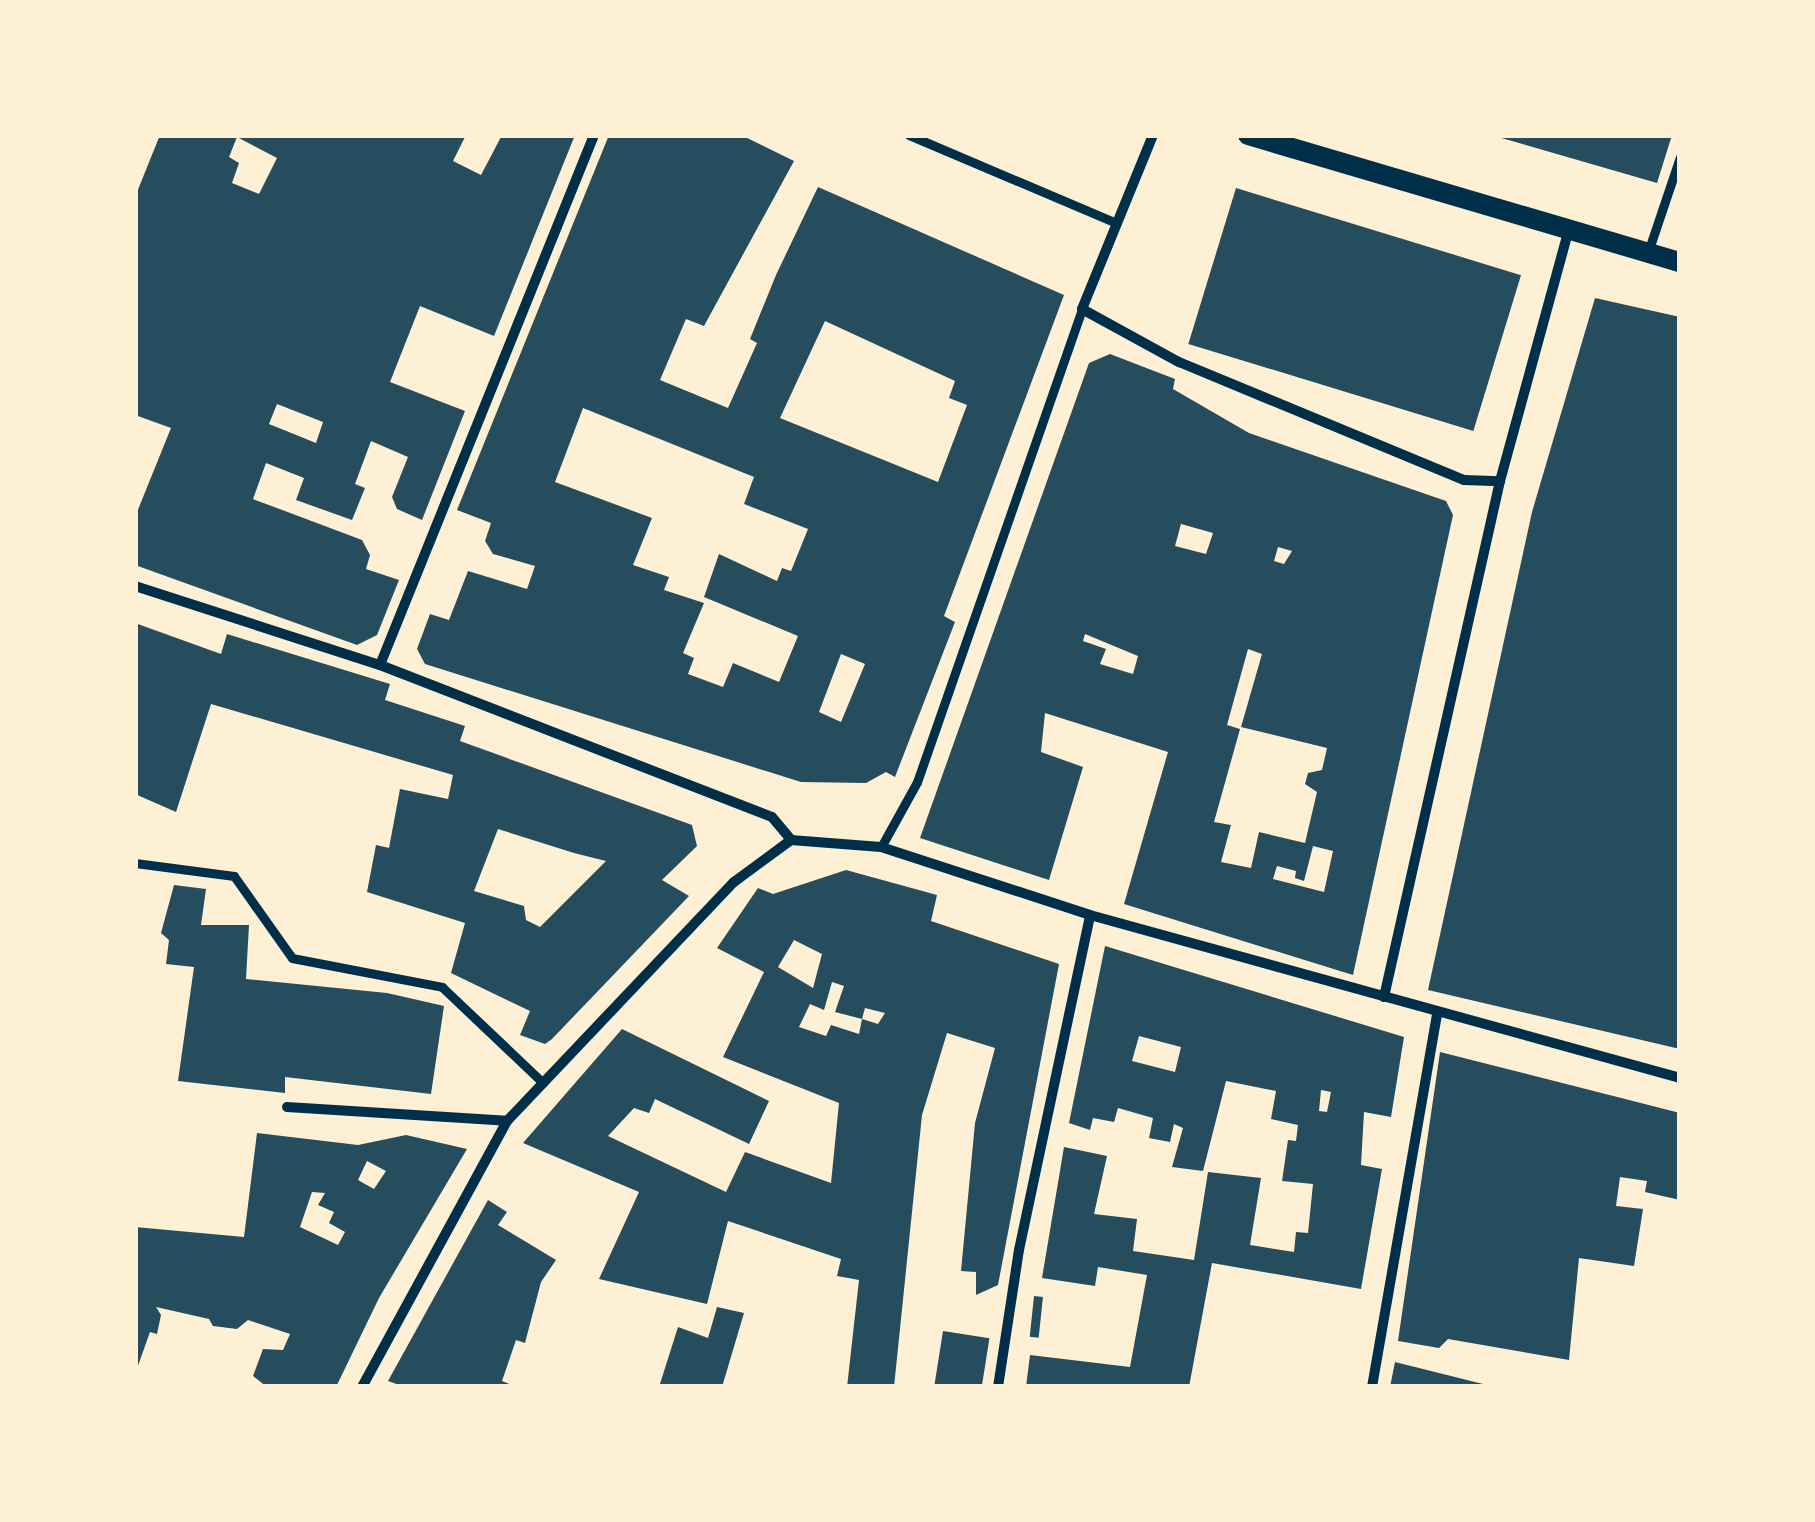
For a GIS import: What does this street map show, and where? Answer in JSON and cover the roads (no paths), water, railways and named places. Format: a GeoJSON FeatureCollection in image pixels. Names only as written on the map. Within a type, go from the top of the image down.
{"type":"FeatureCollection","features":[{"type":"Feature","properties":{"kind":"main road"},"geometry":{"type":"LineString","coordinates":[[1248,135],[1680,262]]}},
{"type":"Feature","properties":{"kind":"street"},"geometry":{"type":"LineString","coordinates":[[380,665],[594,135]]}},
{"type":"Feature","properties":{"kind":"street"},"geometry":{"type":"LineString","coordinates":[[909,135],[1116,223]]}},
{"type":"Feature","properties":{"kind":"street"},"geometry":{"type":"LineString","coordinates":[[881,847],[917,782],[1082,309],[1153,135]]}},
{"type":"Feature","properties":{"kind":"street"},"geometry":{"type":"LineString","coordinates":[[1648,252],[1680,157]]}},
{"type":"Feature","properties":{"kind":"street"},"geometry":{"type":"LineString","coordinates":[[1384,997],[1500,481],[1569,230]]}},
{"type":"Feature","properties":{"kind":"street"},"geometry":{"type":"LineString","coordinates":[[1082,309],[1179,362],[1464,480],[1500,481]]}},
{"type":"Feature","properties":{"kind":"street"},"geometry":{"type":"LineString","coordinates":[[135,586],[380,665],[772,817],[791,840]]}},
{"type":"Feature","properties":{"kind":"street"},"geometry":{"type":"LineString","coordinates":[[362,1387],[507,1121],[734,882],[791,840],[881,847],[1090,915],[1436,1015],[1680,1078]]}},
{"type":"Feature","properties":{"kind":"street"},"geometry":{"type":"LineString","coordinates":[[135,863],[234,876],[292,958],[442,987],[543,1084]]}},
{"type":"Feature","properties":{"kind":"street"},"geometry":{"type":"LineString","coordinates":[[998,1387],[1019,1250],[1090,915]]}},
{"type":"Feature","properties":{"kind":"street"},"geometry":{"type":"LineString","coordinates":[[1372,1387],[1436,1015]]}},
{"type":"Feature","properties":{"kind":"street"},"geometry":{"type":"LineString","coordinates":[[287,1107],[507,1121]]}}]}
